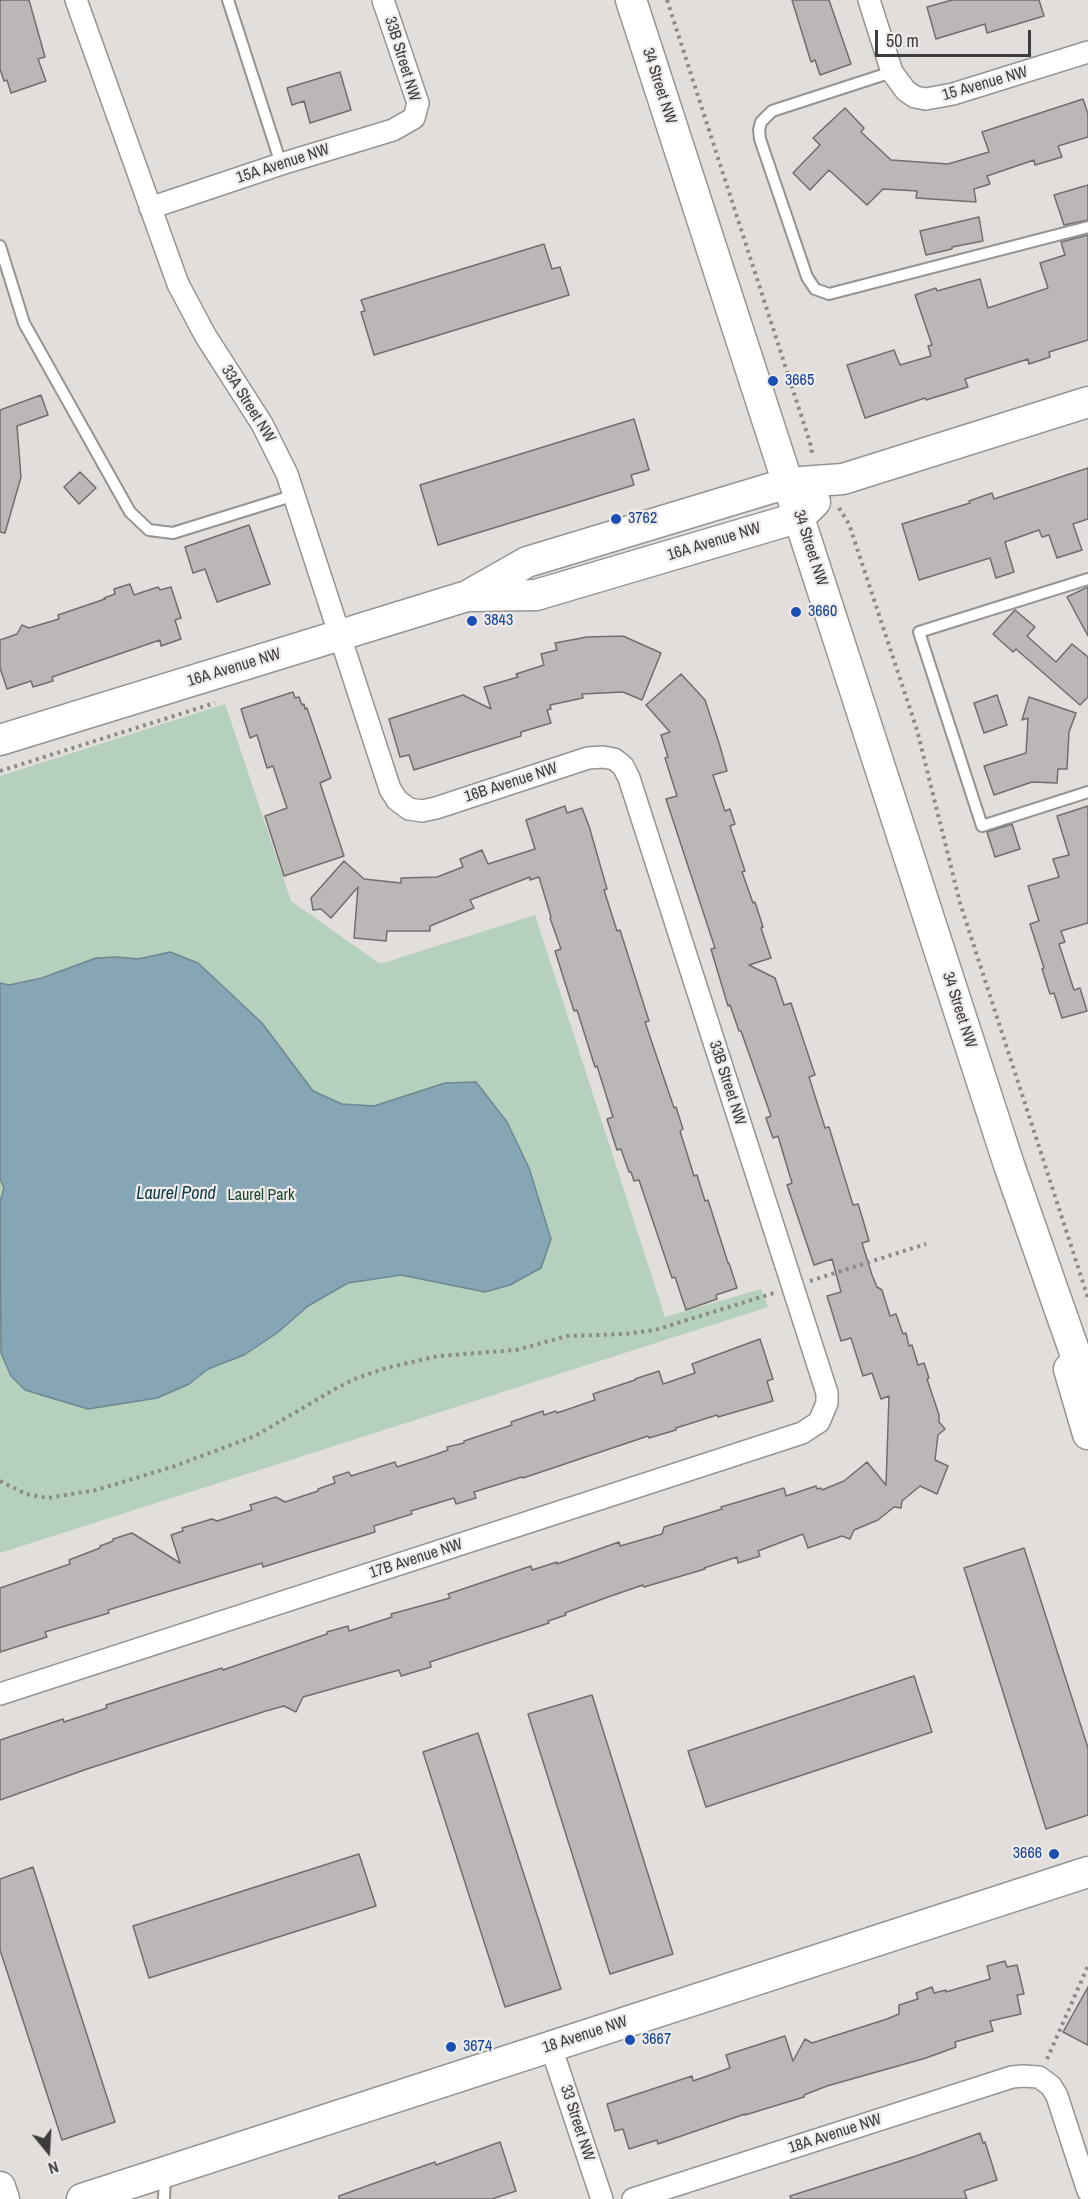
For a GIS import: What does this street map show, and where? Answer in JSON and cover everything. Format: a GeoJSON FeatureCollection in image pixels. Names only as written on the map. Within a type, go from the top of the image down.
{"type":"FeatureCollection","features":[{"type":"Feature","properties":{"kind":"street","name":"33A Street NW"},"geometry":{"type":"LineString","coordinates":[[76,0],[165,253],[187,303],[262,424],[295,495],[390,789],[397,800],[409,809]]}},
{"type":"Feature","properties":{"kind":"street","name":"33B Street NW"},"geometry":{"type":"LineString","coordinates":[[383,0],[418,103],[414,118]]}},
{"type":"Feature","properties":{"kind":"street","name":"34 Street NW"},"geometry":{"type":"LineString","coordinates":[[632,0],[1009,1165],[1088,1390]]}},
{"type":"Feature","properties":{"kind":"street"},"geometry":{"type":"LineString","coordinates":[[869,0],[892,72]]}},
{"type":"Feature","properties":{"kind":"street","name":"15 Avenue NW"},"geometry":{"type":"LineString","coordinates":[[892,72],[906,91],[915,97],[926,99],[953,94],[1088,52]]}},
{"type":"Feature","properties":{"kind":"street","name":"15A Avenue NW"},"geometry":{"type":"LineString","coordinates":[[150,208],[281,164],[393,130],[414,118]]}},
{"type":"Feature","properties":{"kind":"street","name":"16A Avenue NW"},"geometry":{"type":"LineString","coordinates":[[0,740],[467,596],[527,562],[788,483],[843,479],[1088,402]]}},
{"type":"Feature","properties":{"kind":"street","name":"16A Avenue NW"},"geometry":{"type":"LineString","coordinates":[[467,596],[536,595],[800,517],[828,489],[843,479]]}},
{"type":"Feature","properties":{"kind":"street","name":"16B Avenue NW"},"geometry":{"type":"LineString","coordinates":[[409,809],[422,811],[436,808],[588,758],[614,759]]}},
{"type":"Feature","properties":{"kind":"street","name":"33B Street NW"},"geometry":{"type":"LineString","coordinates":[[614,759],[623,766],[629,778],[827,1393],[825,1413]]}},
{"type":"Feature","properties":{"kind":"street","name":"34 Street NW"},"geometry":{"type":"LineString","coordinates":[[1009,1165],[1088,1434]]}},
{"type":"Feature","properties":{"kind":"street","name":"17B Avenue NW"},"geometry":{"type":"LineString","coordinates":[[0,1694],[802,1433],[819,1422],[825,1413]]}},
{"type":"Feature","properties":{"kind":"street","name":"18 Avenue NW"},"geometry":{"type":"LineString","coordinates":[[82,2199],[164,2185],[551,2047],[1088,1872]]}},
{"type":"Feature","properties":{"kind":"street","name":"33 Street NW"},"geometry":{"type":"LineString","coordinates":[[551,2047],[602,2199]]}},
{"type":"Feature","properties":{"kind":"street","name":"18A Avenue NW"},"geometry":{"type":"LineString","coordinates":[[633,2199],[1012,2077],[1038,2077]]}},
{"type":"Feature","properties":{"kind":"street"},"geometry":{"type":"LineString","coordinates":[[1038,2077],[1051,2086],[1057,2096],[1088,2191]]}},
{"type":"Feature","properties":{"kind":"street"},"geometry":{"type":"LineString","coordinates":[[0,2187],[4,2199]]}},
{"type":"Feature","properties":{"kind":"lane"},"geometry":{"type":"LineString","coordinates":[[228,0],[281,164]]}},
{"type":"Feature","properties":{"kind":"lane"},"geometry":{"type":"LineString","coordinates":[[892,72],[772,111],[761,122],[760,139],[807,278],[815,289],[829,294],[1088,227]]}},
{"type":"Feature","properties":{"kind":"lane"},"geometry":{"type":"LineString","coordinates":[[0,246],[24,323],[34,343],[130,512],[149,530],[173,533],[295,495]]}},
{"type":"Feature","properties":{"kind":"lane"},"geometry":{"type":"LineString","coordinates":[[1088,579],[919,632],[982,825],[1088,792]]}},
{"type":"Feature","properties":{"kind":"path"},"geometry":{"type":"LineString","coordinates":[[667,0],[812,449],[810,455]]}},
{"type":"Feature","properties":{"kind":"path"},"geometry":{"type":"LineString","coordinates":[[846,521],[849,524],[916,730],[960,903],[1088,1298]]}},
{"type":"Feature","properties":{"kind":"path"},"geometry":{"type":"LineString","coordinates":[[0,771],[224,700]]}},
{"type":"Feature","properties":{"kind":"path"},"geometry":{"type":"LineString","coordinates":[[810,1281],[926,1244]]}},
{"type":"Feature","properties":{"kind":"path"},"geometry":{"type":"LineString","coordinates":[[0,1480],[26,1494],[48,1498],[96,1490],[172,1467],[255,1436],[344,1385],[386,1368],[438,1356],[516,1350],[567,1336],[625,1334],[655,1330],[778,1291]]}},
{"type":"Feature","properties":{"kind":"path"},"geometry":{"type":"LineString","coordinates":[[1038,2077],[1088,1966]]}},
{"type":"Feature","properties":{"kind":"green space","name":"Laurel Park"},"geometry":{"type":"Polygon","coordinates":[[[225,704],[291,901],[380,964],[535,915],[665,1317],[761,1289],[768,1307],[0,1553],[0,776],[225,704]]]}},
{"type":"Feature","properties":{"kind":"water","name":"Laurel Pond"},"geometry":{"type":"Polygon","coordinates":[[[170,952],[198,963],[262,1023],[313,1091],[342,1104],[374,1106],[445,1083],[476,1082],[507,1122],[529,1168],[551,1239],[541,1268],[510,1285],[485,1292],[401,1275],[348,1283],[308,1306],[277,1333],[244,1355],[208,1369],[189,1384],[157,1398],[88,1409],[25,1390],[11,1376],[1,1353],[0,1202],[4,1188],[0,1179],[0,983],[9,985],[42,978],[96,958],[138,959],[170,952]]]}},
{"type":"Feature","properties":{"kind":"building"},"geometry":{"type":"Polygon","coordinates":[[[0,0],[29,0],[45,57],[38,59],[46,81],[11,93],[0,69],[0,0]]]}},
{"type":"Feature","properties":{"kind":"building"},"geometry":{"type":"Polygon","coordinates":[[[792,0],[829,0],[851,64],[820,75],[815,60],[811,62],[792,0]]]}},
{"type":"Feature","properties":{"kind":"building"},"geometry":{"type":"Polygon","coordinates":[[[952,0],[1039,0],[1044,16],[987,33],[985,24],[936,39],[927,7],[952,0]]]}},
{"type":"Feature","properties":{"kind":"building"},"geometry":{"type":"Polygon","coordinates":[[[340,72],[351,110],[310,123],[304,101],[292,105],[287,88],[340,72]]]}},
{"type":"Feature","properties":{"kind":"building"},"geometry":{"type":"Polygon","coordinates":[[[1083,99],[1088,114],[1088,137],[1058,146],[1062,157],[1035,165],[1034,160],[987,176],[990,184],[974,189],[976,202],[916,198],[917,191],[883,189],[867,205],[829,170],[810,190],[793,173],[820,145],[813,138],[845,108],[864,128],[861,132],[891,160],[948,164],[989,152],[982,132],[1083,99]]]}},
{"type":"Feature","properties":{"kind":"building"},"geometry":{"type":"Polygon","coordinates":[[[1088,185],[1088,220],[1064,225],[1054,195],[1088,185]]]}},
{"type":"Feature","properties":{"kind":"building"},"geometry":{"type":"Polygon","coordinates":[[[979,217],[983,241],[926,255],[920,231],[979,217]]]}},
{"type":"Feature","properties":{"kind":"building"},"geometry":{"type":"Polygon","coordinates":[[[1088,235],[1088,340],[1049,352],[1050,357],[1029,364],[1028,359],[965,379],[968,387],[926,400],[925,398],[865,418],[847,365],[894,350],[900,365],[931,356],[928,346],[932,345],[915,295],[980,279],[988,308],[1048,288],[1040,263],[1065,255],[1061,242],[1088,235]]]}},
{"type":"Feature","properties":{"kind":"building"},"geometry":{"type":"Polygon","coordinates":[[[544,244],[552,269],[560,267],[569,295],[374,355],[361,312],[365,311],[361,300],[544,244]]]}},
{"type":"Feature","properties":{"kind":"building"},"geometry":{"type":"Polygon","coordinates":[[[41,395],[48,415],[17,426],[21,477],[5,533],[0,532],[0,410],[41,395]]]}},
{"type":"Feature","properties":{"kind":"building"},"geometry":{"type":"Polygon","coordinates":[[[634,419],[649,470],[631,475],[634,485],[438,545],[420,485],[634,419]]]}},
{"type":"Feature","properties":{"kind":"building"},"geometry":{"type":"Polygon","coordinates":[[[1088,468],[1088,519],[1073,524],[1082,550],[1057,558],[1049,535],[1042,537],[1039,530],[1005,542],[1014,572],[996,578],[990,558],[919,580],[902,524],[970,503],[969,501],[992,493],[994,499],[1088,468]]]}},
{"type":"Feature","properties":{"kind":"building"},"geometry":{"type":"Polygon","coordinates":[[[80,472],[96,488],[79,504],[64,487],[80,472]]]}},
{"type":"Feature","properties":{"kind":"building"},"geometry":{"type":"Polygon","coordinates":[[[249,525],[270,584],[217,602],[205,569],[193,573],[185,547],[249,525]]]}},
{"type":"Feature","properties":{"kind":"building"},"geometry":{"type":"Polygon","coordinates":[[[130,584],[134,595],[158,587],[160,590],[171,587],[181,618],[175,620],[181,639],[161,646],[160,640],[52,677],[53,681],[33,687],[31,681],[7,689],[0,668],[0,640],[17,634],[22,625],[29,628],[59,619],[58,615],[105,599],[115,594],[114,589],[130,584]]]}},
{"type":"Feature","properties":{"kind":"building"},"geometry":{"type":"Polygon","coordinates":[[[1088,587],[1088,636],[1067,597],[1088,587]]]}},
{"type":"Feature","properties":{"kind":"building"},"geometry":{"type":"Polygon","coordinates":[[[1015,610],[1035,627],[1027,636],[1056,662],[1072,644],[1088,657],[1088,697],[1080,705],[1016,649],[1013,652],[993,634],[1015,610]]]}},
{"type":"Feature","properties":{"kind":"building"},"geometry":{"type":"Polygon","coordinates":[[[623,636],[661,653],[642,700],[623,692],[582,694],[583,698],[550,705],[551,709],[547,710],[551,723],[521,732],[521,736],[414,770],[409,755],[400,757],[389,719],[463,695],[491,709],[484,687],[518,677],[516,674],[544,665],[541,654],[557,650],[555,643],[587,637],[623,636]]]}},
{"type":"Feature","properties":{"kind":"building"},"geometry":{"type":"Polygon","coordinates":[[[681,674],[705,700],[719,743],[727,771],[713,775],[725,811],[730,809],[735,824],[730,826],[745,871],[742,872],[753,903],[755,902],[771,958],[749,965],[775,978],[784,1005],[791,1003],[815,1075],[809,1077],[825,1128],[829,1127],[853,1205],[858,1204],[863,1220],[869,1241],[862,1243],[872,1275],[877,1287],[882,1290],[890,1316],[896,1314],[903,1334],[906,1333],[918,1365],[924,1363],[939,1422],[945,1429],[938,1435],[935,1460],[948,1466],[937,1494],[920,1486],[902,1501],[901,1508],[894,1507],[878,1520],[854,1530],[850,1539],[842,1536],[808,1548],[803,1534],[758,1551],[760,1556],[738,1563],[737,1557],[705,1569],[644,1587],[643,1585],[608,1597],[565,1613],[566,1615],[548,1621],[549,1623],[430,1662],[431,1667],[401,1676],[399,1670],[303,1697],[296,1712],[284,1706],[266,1711],[0,1800],[0,1740],[63,1719],[64,1722],[107,1708],[106,1705],[222,1668],[223,1670],[327,1634],[327,1632],[348,1626],[349,1631],[392,1617],[391,1614],[450,1598],[448,1594],[531,1566],[532,1570],[557,1562],[557,1564],[619,1542],[620,1546],[662,1534],[664,1527],[722,1509],[721,1507],[784,1488],[786,1496],[816,1486],[817,1489],[822,1490],[844,1481],[867,1462],[886,1485],[889,1396],[881,1399],[872,1373],[863,1376],[851,1338],[841,1341],[827,1296],[841,1292],[832,1259],[814,1265],[787,1185],[792,1183],[778,1136],[773,1138],[766,1118],[771,1116],[741,1031],[739,1031],[730,1005],[728,1006],[711,949],[715,948],[666,799],[677,796],[665,758],[668,757],[661,735],[670,732],[646,705],[681,674]]]}},
{"type":"Feature","properties":{"kind":"building"},"geometry":{"type":"Polygon","coordinates":[[[293,692],[295,698],[299,697],[302,705],[304,704],[305,709],[307,708],[331,778],[320,783],[344,856],[284,876],[265,816],[287,808],[273,766],[267,768],[257,735],[250,738],[241,709],[293,692]]]}},
{"type":"Feature","properties":{"kind":"building"},"geometry":{"type":"Polygon","coordinates":[[[997,695],[1007,725],[984,733],[974,703],[997,695]]]}},
{"type":"Feature","properties":{"kind":"building"},"geometry":{"type":"Polygon","coordinates":[[[1029,697],[1076,713],[1069,732],[1067,769],[1058,769],[1057,783],[1032,782],[994,795],[984,766],[1026,753],[1028,718],[1022,720],[1029,697]]]}},
{"type":"Feature","properties":{"kind":"building"},"geometry":{"type":"Polygon","coordinates":[[[565,806],[567,813],[582,808],[589,826],[607,889],[604,890],[617,931],[620,930],[649,1021],[645,1022],[683,1129],[680,1131],[694,1176],[697,1175],[705,1201],[708,1200],[737,1288],[716,1295],[717,1299],[686,1310],[675,1277],[672,1278],[639,1180],[634,1181],[621,1149],[617,1150],[607,1119],[613,1117],[577,1010],[574,1011],[555,951],[561,949],[539,877],[530,880],[530,877],[470,900],[474,908],[430,926],[430,931],[387,931],[386,941],[354,938],[358,887],[331,918],[321,909],[313,910],[311,898],[344,861],[364,879],[401,883],[401,878],[437,877],[463,867],[460,859],[482,850],[488,864],[535,849],[526,820],[565,806]]]}},
{"type":"Feature","properties":{"kind":"building"},"geometry":{"type":"Polygon","coordinates":[[[1088,806],[1088,923],[1061,931],[1065,942],[1059,944],[1074,990],[1080,988],[1087,1011],[1062,1018],[1054,993],[1050,994],[1030,924],[1039,921],[1028,886],[1059,877],[1053,859],[1069,855],[1057,816],[1088,806]]]}},
{"type":"Feature","properties":{"kind":"building"},"geometry":{"type":"Polygon","coordinates":[[[1012,824],[1020,849],[995,857],[987,832],[1012,824]]]}},
{"type":"Feature","properties":{"kind":"building"},"geometry":{"type":"Polygon","coordinates":[[[760,1339],[773,1379],[767,1381],[773,1401],[718,1417],[717,1415],[649,1438],[648,1436],[474,1492],[476,1498],[456,1504],[454,1498],[411,1511],[412,1514],[374,1526],[375,1532],[263,1567],[262,1563],[108,1610],[109,1613],[45,1632],[47,1637],[0,1652],[0,1588],[70,1564],[69,1560],[100,1548],[113,1539],[132,1533],[180,1563],[171,1535],[183,1531],[182,1528],[212,1519],[217,1521],[252,1510],[250,1505],[276,1497],[285,1502],[318,1491],[318,1489],[335,1483],[333,1477],[349,1472],[351,1476],[395,1462],[397,1467],[434,1455],[448,1450],[447,1447],[512,1425],[511,1422],[543,1411],[544,1415],[556,1411],[557,1413],[595,1400],[593,1394],[659,1371],[663,1384],[695,1373],[692,1364],[760,1339]]]}},
{"type":"Feature","properties":{"kind":"building"},"geometry":{"type":"Polygon","coordinates":[[[1024,1548],[1088,1748],[1088,1815],[1046,1829],[964,1568],[1024,1548]]]}},
{"type":"Feature","properties":{"kind":"building"},"geometry":{"type":"Polygon","coordinates":[[[914,1676],[932,1732],[706,1807],[688,1751],[914,1676]]]}},
{"type":"Feature","properties":{"kind":"building"},"geometry":{"type":"Polygon","coordinates":[[[592,1695],[673,1954],[610,1974],[528,1714],[592,1695]]]}},
{"type":"Feature","properties":{"kind":"building"},"geometry":{"type":"Polygon","coordinates":[[[478,1733],[561,1989],[505,2007],[423,1752],[478,1733]]]}},
{"type":"Feature","properties":{"kind":"building"},"geometry":{"type":"Polygon","coordinates":[[[359,1854],[376,1906],[149,1978],[133,1926],[359,1854]]]}},
{"type":"Feature","properties":{"kind":"building"},"geometry":{"type":"Polygon","coordinates":[[[33,1867],[115,2122],[62,2140],[0,1950],[0,1879],[33,1867]]]}},
{"type":"Feature","properties":{"kind":"building"},"geometry":{"type":"Polygon","coordinates":[[[1005,1961],[1007,1967],[1017,1965],[1024,1994],[1017,1995],[1021,2014],[990,2021],[993,2031],[955,2042],[956,2047],[926,2058],[827,2086],[804,2095],[804,2097],[745,2114],[658,2144],[657,2140],[629,2149],[623,2129],[615,2131],[607,2104],[692,2076],[693,2081],[730,2068],[726,2055],[785,2036],[793,2061],[805,2039],[812,2043],[887,2019],[899,2014],[899,2005],[918,1999],[916,1993],[932,1987],[934,1993],[946,1990],[946,1992],[990,1979],[987,1966],[1005,1961]]]}},
{"type":"Feature","properties":{"kind":"building"},"geometry":{"type":"Polygon","coordinates":[[[1088,1987],[1088,2045],[1063,2032],[1088,1987]]]}},
{"type":"Feature","properties":{"kind":"building"},"geometry":{"type":"Polygon","coordinates":[[[980,2133],[997,2180],[964,2191],[967,2199],[791,2199],[790,2196],[980,2133]]]}},
{"type":"Feature","properties":{"kind":"building"},"geometry":{"type":"Polygon","coordinates":[[[500,2142],[516,2191],[492,2199],[339,2199],[339,2196],[375,2183],[435,2162],[436,2165],[500,2142]]]}},
{"type":"Feature","properties":{"kind":"place","name":"3665"},"geometry":{"type":"Point","coordinates":[773,381]}},
{"type":"Feature","properties":{"kind":"place","name":"3762"},"geometry":{"type":"Point","coordinates":[616,519]}},
{"type":"Feature","properties":{"kind":"place","name":"3660"},"geometry":{"type":"Point","coordinates":[796,612]}},
{"type":"Feature","properties":{"kind":"place","name":"3843"},"geometry":{"type":"Point","coordinates":[472,621]}},
{"type":"Feature","properties":{"kind":"place","name":"3666"},"geometry":{"type":"Point","coordinates":[1054,1854]}},
{"type":"Feature","properties":{"kind":"place","name":"3667"},"geometry":{"type":"Point","coordinates":[630,2040]}},
{"type":"Feature","properties":{"kind":"place","name":"3674"},"geometry":{"type":"Point","coordinates":[451,2047]}}]}
